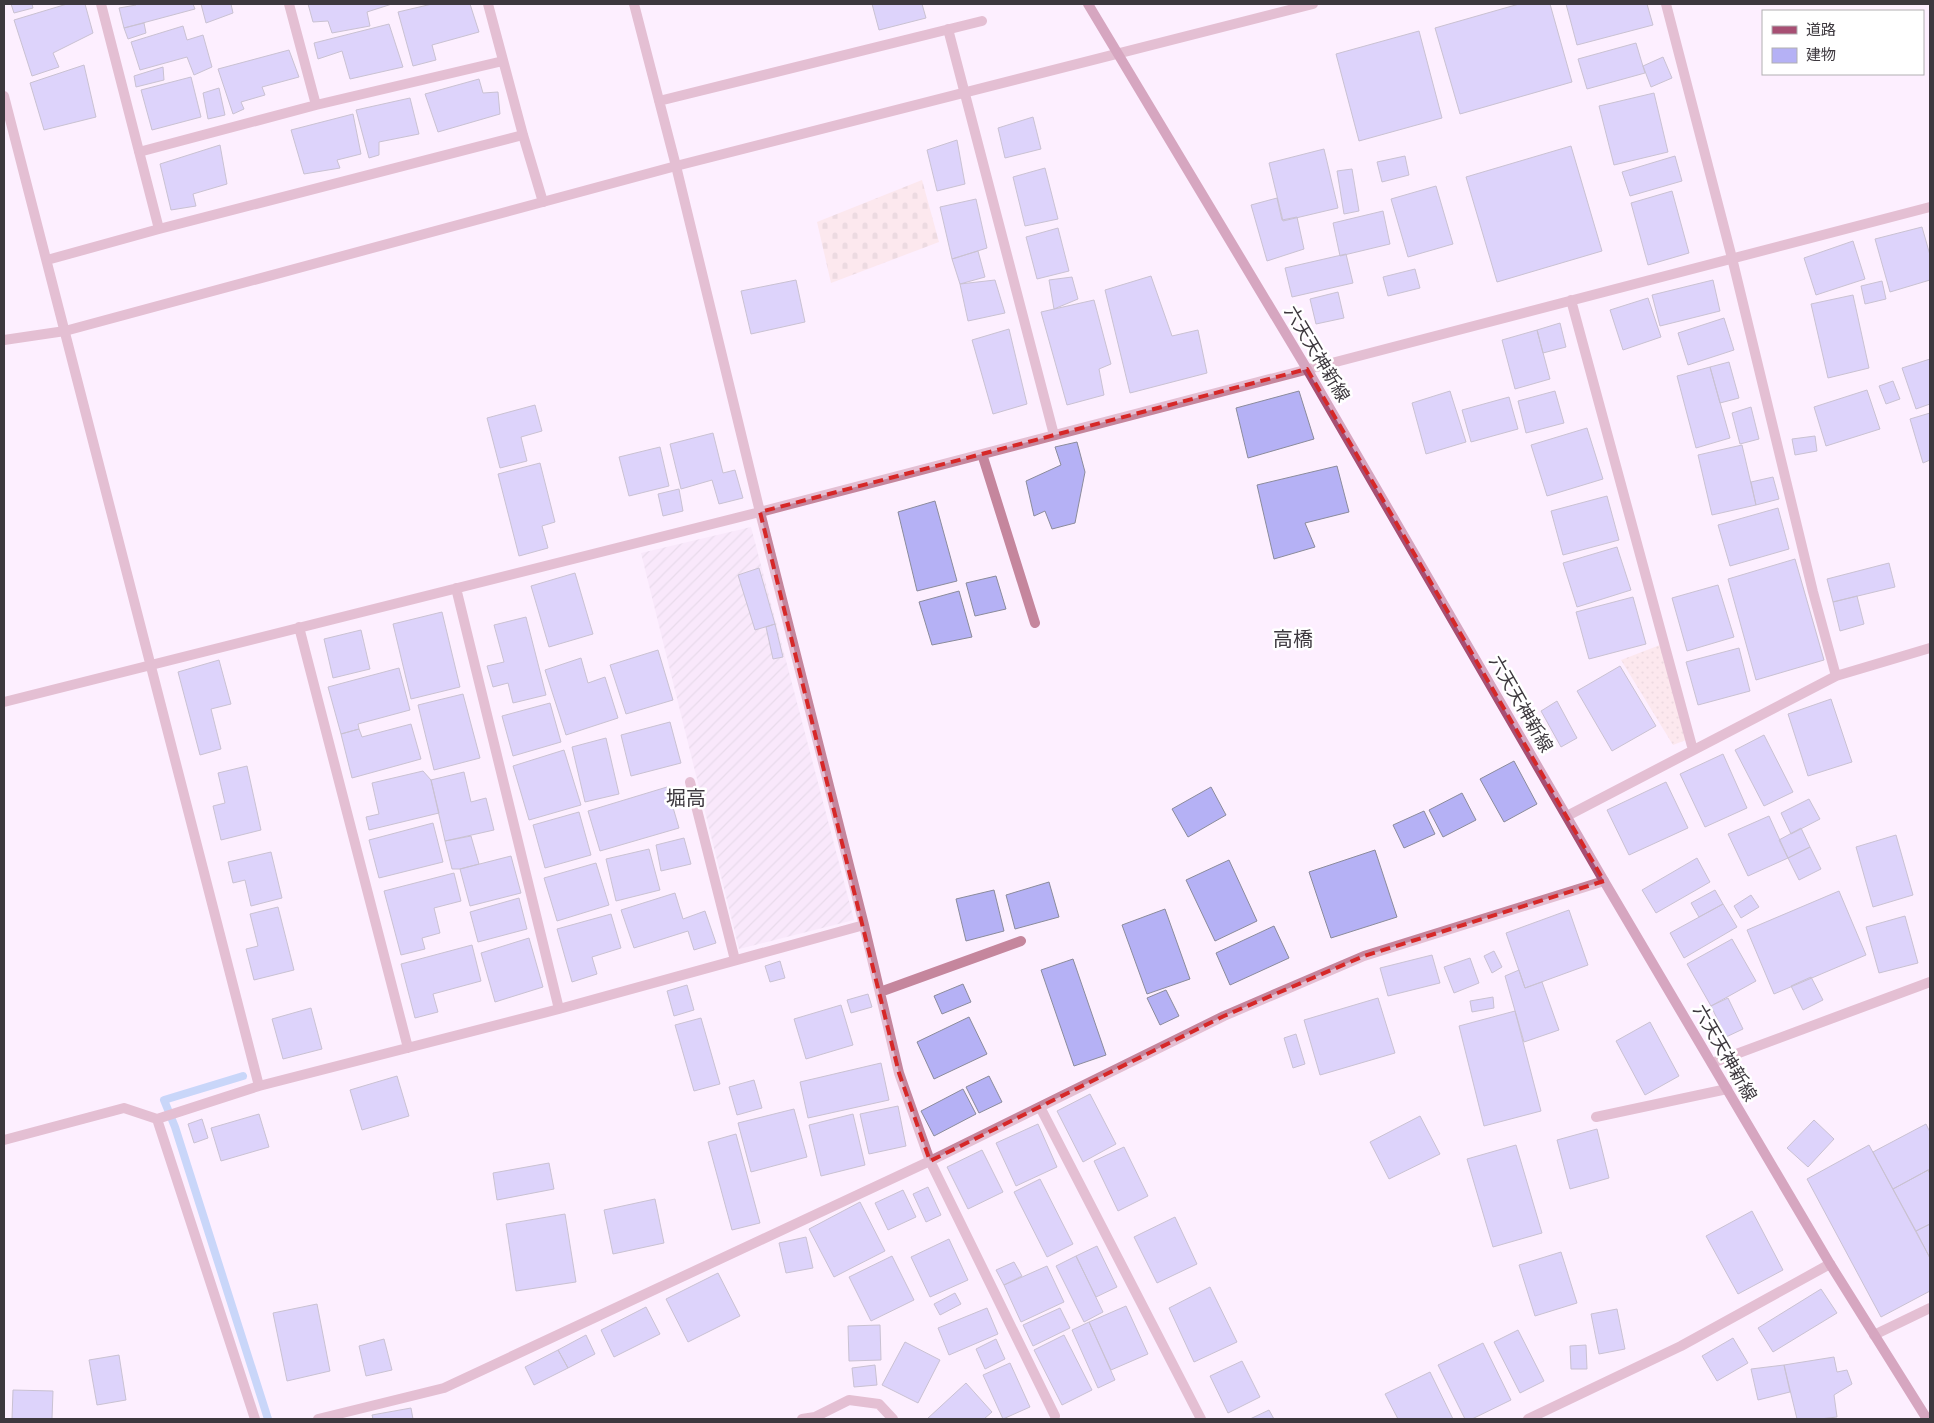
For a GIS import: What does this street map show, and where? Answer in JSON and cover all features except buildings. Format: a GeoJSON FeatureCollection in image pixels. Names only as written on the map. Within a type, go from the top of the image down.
{"type":"FeatureCollection","features":[{"type":"Feature","properties":{"kind":"main road","name":"六天天神新線"},"geometry":{"type":"LineString","coordinates":[[1088,4],[1307,369],[1604,881],[1830,1264],[1928,1419]]}},
{"type":"Feature","properties":{"kind":"street"},"geometry":{"type":"LineString","coordinates":[[101,4],[159,229]]}},
{"type":"Feature","properties":{"kind":"street"},"geometry":{"type":"LineString","coordinates":[[289,4],[316,105]]}},
{"type":"Feature","properties":{"kind":"street"},"geometry":{"type":"LineString","coordinates":[[488,4],[502,61],[543,202]]}},
{"type":"Feature","properties":{"kind":"street"},"geometry":{"type":"LineString","coordinates":[[634,4],[864,924],[899,1073],[930,1161],[1054,1416]]}},
{"type":"Feature","properties":{"kind":"street"},"geometry":{"type":"LineString","coordinates":[[4,340],[65,331],[676,166],[1313,4]]}},
{"type":"Feature","properties":{"kind":"street"},"geometry":{"type":"LineString","coordinates":[[1666,4],[1732,258],[1811,582],[1836,676]]}},
{"type":"Feature","properties":{"kind":"street"},"geometry":{"type":"LineString","coordinates":[[659,101],[982,20]]}},
{"type":"Feature","properties":{"kind":"street"},"geometry":{"type":"LineString","coordinates":[[948,29],[1054,435]]}},
{"type":"Feature","properties":{"kind":"street"},"geometry":{"type":"LineString","coordinates":[[139,152],[316,105],[502,61]]}},
{"type":"Feature","properties":{"kind":"street"},"geometry":{"type":"LineString","coordinates":[[4,96],[259,1086]]}},
{"type":"Feature","properties":{"kind":"street"},"geometry":{"type":"LineString","coordinates":[[47,260],[159,229],[523,135]]}},
{"type":"Feature","properties":{"kind":"street"},"geometry":{"type":"LineString","coordinates":[[4,702],[760,512],[1930,207]]}},
{"type":"Feature","properties":{"kind":"street"},"geometry":{"type":"LineString","coordinates":[[1571,300],[1693,750]]}},
{"type":"Feature","properties":{"kind":"street"},"geometry":{"type":"LineString","coordinates":[[982,454],[1034,623]]}},
{"type":"Feature","properties":{"kind":"street"},"geometry":{"type":"LineString","coordinates":[[456,588],[559,1009]]}},
{"type":"Feature","properties":{"kind":"street"},"geometry":{"type":"LineString","coordinates":[[299,627],[408,1048]]}},
{"type":"Feature","properties":{"kind":"street"},"geometry":{"type":"LineString","coordinates":[[1567,816],[1836,676],[1930,648]]}},
{"type":"Feature","properties":{"kind":"street"},"geometry":{"type":"LineString","coordinates":[[690,782],[735,960]]}},
{"type":"Feature","properties":{"kind":"street"},"geometry":{"type":"LineString","coordinates":[[318,1419],[444,1388],[930,1161],[1224,1016],[1364,956],[1604,881]]}},
{"type":"Feature","properties":{"kind":"street"},"geometry":{"type":"LineString","coordinates":[[4,1140],[124,1108],[157,1119],[259,1086],[559,1009],[864,924]]}},
{"type":"Feature","properties":{"kind":"street"},"geometry":{"type":"LineString","coordinates":[[880,992],[1022,941]]}},
{"type":"Feature","properties":{"kind":"street"},"geometry":{"type":"LineString","coordinates":[[1712,1063],[1930,982]]}},
{"type":"Feature","properties":{"kind":"street"},"geometry":{"type":"LineString","coordinates":[[1596,1117],[1727,1089]]}},
{"type":"Feature","properties":{"kind":"street"},"geometry":{"type":"LineString","coordinates":[[1040,1107],[1201,1419]]}},
{"type":"Feature","properties":{"kind":"street"},"geometry":{"type":"LineString","coordinates":[[157,1119],[254,1419]]}},
{"type":"Feature","properties":{"kind":"street"},"geometry":{"type":"LineString","coordinates":[[1528,1419],[1682,1346],[1830,1264]]}},
{"type":"Feature","properties":{"kind":"street"},"geometry":{"type":"LineString","coordinates":[[1874,1335],[1930,1308]]}},
{"type":"Feature","properties":{"kind":"street"},"geometry":{"type":"LineString","coordinates":[[802,1419],[815,1417],[849,1400],[879,1404],[893,1419]]}},
{"type":"Feature","properties":{"kind":"highlighted area"},"geometry":{"type":"Polygon","coordinates":[[[1307,369],[1604,881],[1364,956],[1224,1016],[930,1161],[899,1073],[760,512],[1307,369]]]}},
{"type":"Feature","properties":{"kind":"shaded area"},"geometry":{"type":"Polygon","coordinates":[[[751,527],[854,920],[739,949],[641,553],[751,527]]]}},
{"type":"Feature","properties":{"kind":"green space"},"geometry":{"type":"Polygon","coordinates":[[[922,180],[939,242],[831,283],[817,222],[922,180]]]}},
{"type":"Feature","properties":{"kind":"green space"},"geometry":{"type":"Polygon","coordinates":[[[1660,645],[1686,740],[1673,745],[1621,660],[1660,645]]]}},
{"type":"Feature","properties":{"kind":"waterway"},"geometry":{"type":"LineString","coordinates":[[243,1076],[164,1100],[175,1127],[268,1419]]}},
{"type":"Feature","properties":{"kind":"district","name":"高橋"},"geometry":{"type":"Point","coordinates":[1293,639]}},
{"type":"Feature","properties":{"kind":"district","name":"堀高"},"geometry":{"type":"Point","coordinates":[686,798]}}]}
